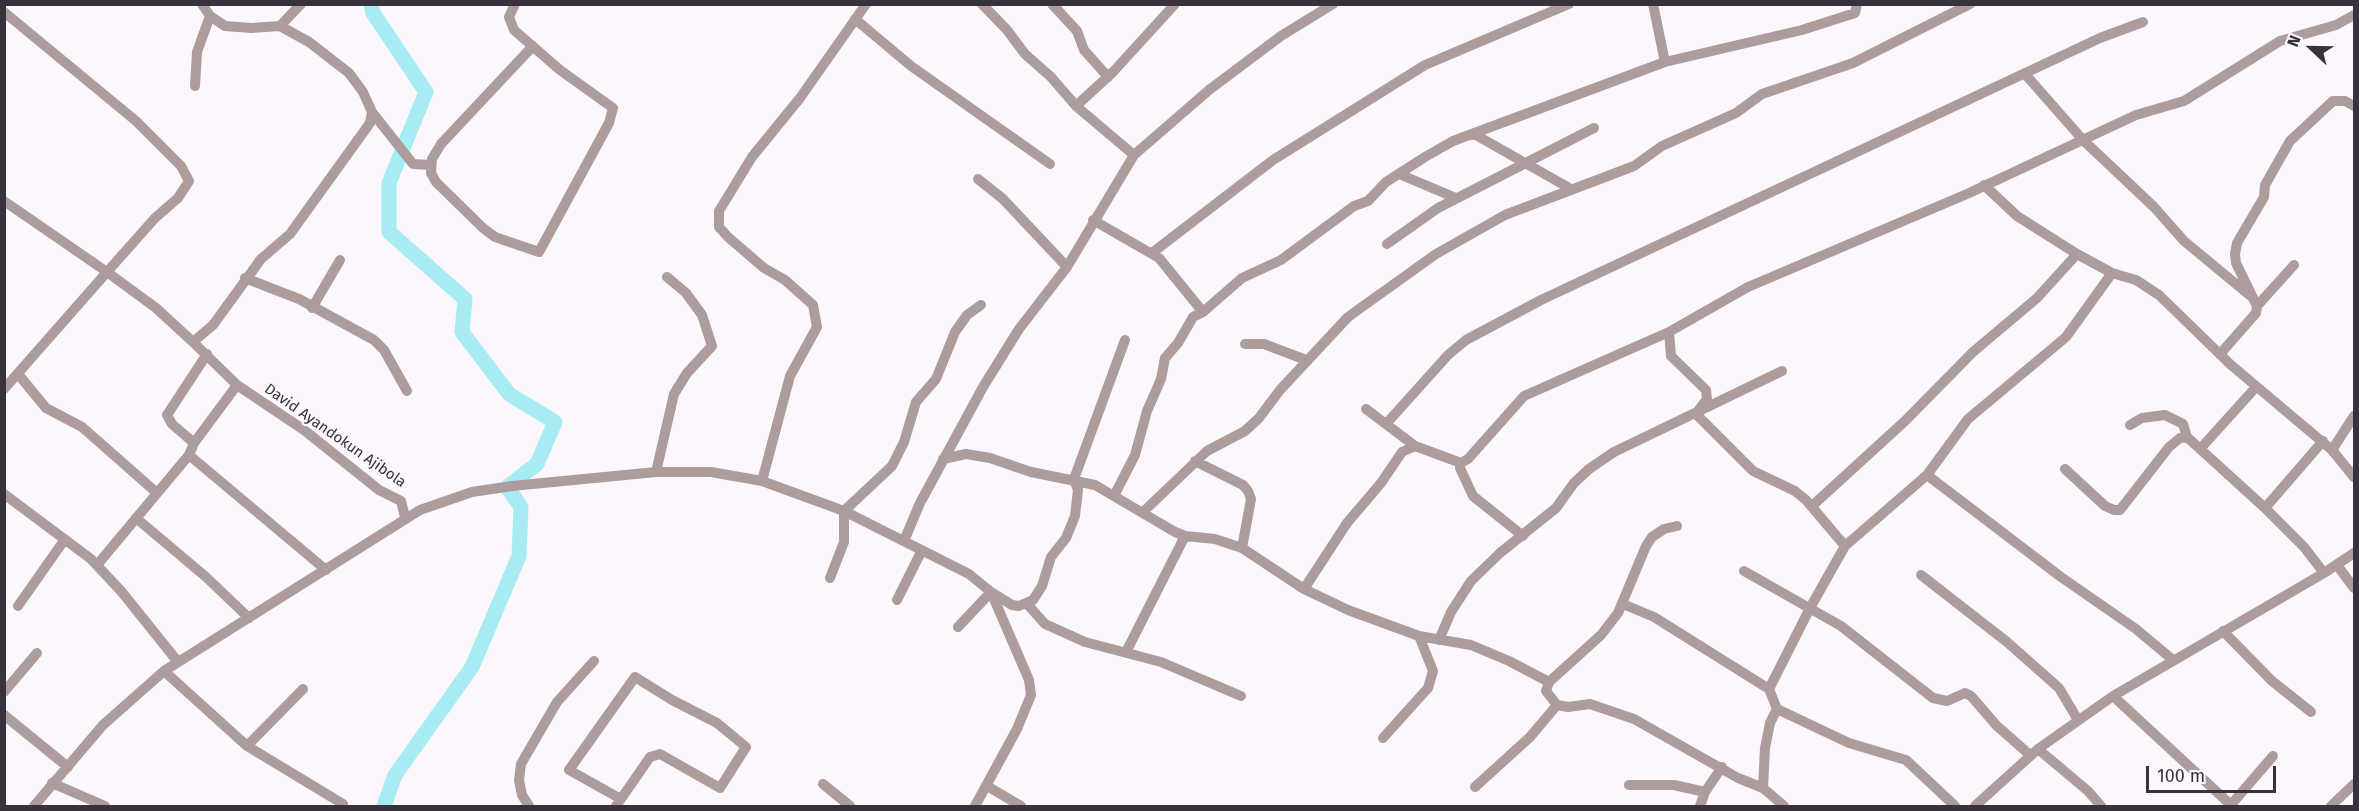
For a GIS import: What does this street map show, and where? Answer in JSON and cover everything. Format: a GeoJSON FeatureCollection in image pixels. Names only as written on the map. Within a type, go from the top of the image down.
{"type":"FeatureCollection","features":[{"type":"Feature","properties":{"kind":"street"},"geometry":{"type":"LineString","coordinates":[[202,4],[210,16],[225,26],[250,28],[280,26],[339,63],[363,92],[372,112],[413,164],[430,165]]}},
{"type":"Feature","properties":{"kind":"street"},"geometry":{"type":"LineString","coordinates":[[280,26],[301,4]]}},
{"type":"Feature","properties":{"kind":"street"},"geometry":{"type":"LineString","coordinates":[[515,4],[509,22],[532,47],[613,108],[609,123],[539,252],[495,237],[483,228],[436,182],[430,165],[441,144],[532,47]]}},
{"type":"Feature","properties":{"kind":"street"},"geometry":{"type":"LineString","coordinates":[[762,481],[790,376],[817,327],[813,305],[786,279],[764,268],[728,237],[719,227],[719,211],[752,157],[800,98],[866,4]]}},
{"type":"Feature","properties":{"kind":"street"},"geometry":{"type":"LineString","coordinates":[[982,4],[1007,30],[1024,54],[1051,77],[1076,106],[1134,155]]}},
{"type":"Feature","properties":{"kind":"street"},"geometry":{"type":"LineString","coordinates":[[1052,4],[1077,31],[1084,50],[1108,77]]}},
{"type":"Feature","properties":{"kind":"street"},"geometry":{"type":"LineString","coordinates":[[1076,106],[1108,77],[1175,4]]}},
{"type":"Feature","properties":{"kind":"street"},"geometry":{"type":"LineString","coordinates":[[904,541],[943,459],[958,437],[999,359],[1067,267],[1093,220],[1134,155],[1209,90],[1281,36],[1333,4]]}},
{"type":"Feature","properties":{"kind":"street"},"geometry":{"type":"LineString","coordinates":[[1152,253],[1273,160],[1425,65],[1569,4]]}},
{"type":"Feature","properties":{"kind":"street"},"geometry":{"type":"LineString","coordinates":[[1653,4],[1665,62]]}},
{"type":"Feature","properties":{"kind":"street"},"geometry":{"type":"LineString","coordinates":[[1115,494],[1135,455],[1165,358],[1178,343],[1193,317],[1203,312],[1242,278],[1281,260],[1354,206],[1368,201],[1399,174],[1453,141],[1665,62],[1802,30],[1856,13],[1857,4]]}},
{"type":"Feature","properties":{"kind":"street"},"geometry":{"type":"LineString","coordinates":[[1143,512],[1207,451],[1245,431],[1265,411],[1306,360],[1348,317],[1436,254],[1505,215],[1634,166],[1662,146],[1736,113],[1762,93],[1853,63],[1970,4]]}},
{"type":"Feature","properties":{"kind":"street"},"geometry":{"type":"LineString","coordinates":[[4,12],[136,121],[181,166],[189,181],[178,198],[155,218],[4,389]]}},
{"type":"Feature","properties":{"kind":"street"},"geometry":{"type":"LineString","coordinates":[[1366,409],[1415,446],[1461,463],[1468,459],[1524,396],[1669,332],[1748,287],[1984,185],[2136,115],[2184,101],[2280,41],[2336,25],[2355,15]]}},
{"type":"Feature","properties":{"kind":"street"},"geometry":{"type":"LineString","coordinates":[[195,86],[196,52],[210,16]]}},
{"type":"Feature","properties":{"kind":"street"},"geometry":{"type":"LineString","coordinates":[[855,19],[911,66],[1050,164]]}},
{"type":"Feature","properties":{"kind":"street"},"geometry":{"type":"LineString","coordinates":[[1386,424],[1448,355],[1466,340],[1541,300],[2100,38],[2143,22]]}},
{"type":"Feature","properties":{"kind":"street"},"geometry":{"type":"LineString","coordinates":[[2025,74],[2083,140],[2154,207],[2184,241],[2255,302]]}},
{"type":"Feature","properties":{"kind":"street"},"geometry":{"type":"LineString","coordinates":[[2221,353],[2248,325],[2256,313],[2255,302],[2235,263],[2235,254],[2237,243],[2264,197],[2265,185],[2290,141],[2333,101],[2345,101],[2355,106]]}},
{"type":"Feature","properties":{"kind":"street"},"geometry":{"type":"LineString","coordinates":[[193,342],[213,325],[245,278],[290,234],[370,123],[372,112]]}},
{"type":"Feature","properties":{"kind":"street"},"geometry":{"type":"LineString","coordinates":[[1387,244],[1456,198],[1594,128]]}},
{"type":"Feature","properties":{"kind":"street"},"geometry":{"type":"LineString","coordinates":[[1474,134],[1521,164],[1571,189]]}},
{"type":"Feature","properties":{"kind":"street"},"geometry":{"type":"LineString","coordinates":[[1399,174],[1456,198]]}},
{"type":"Feature","properties":{"kind":"street"},"geometry":{"type":"LineString","coordinates":[[978,179],[1003,199],[1067,267]]}},
{"type":"Feature","properties":{"kind":"street"},"geometry":{"type":"LineString","coordinates":[[1984,185],[2017,216],[2077,254],[2112,273],[2136,280],[2159,295],[2256,387],[2323,441],[2355,477]]}},
{"type":"Feature","properties":{"kind":"street","name":"David Ayandokun Ajibola"},"geometry":{"type":"LineString","coordinates":[[4,201],[156,308],[207,354],[237,386],[304,430],[385,493],[401,501],[405,517]]}},
{"type":"Feature","properties":{"kind":"street"},"geometry":{"type":"LineString","coordinates":[[1093,220],[1159,258],[1203,312]]}},
{"type":"Feature","properties":{"kind":"street"},"geometry":{"type":"LineString","coordinates":[[1812,506],[1905,421],[1973,352],[2037,298],[2077,254]]}},
{"type":"Feature","properties":{"kind":"street"},"geometry":{"type":"LineString","coordinates":[[312,308],[340,260]]}},
{"type":"Feature","properties":{"kind":"street"},"geometry":{"type":"LineString","coordinates":[[2255,302],[2294,265]]}},
{"type":"Feature","properties":{"kind":"street"},"geometry":{"type":"LineString","coordinates":[[1769,689],[1810,608],[1845,546],[1927,475],[1968,419],[2066,337],[2112,273]]}},
{"type":"Feature","properties":{"kind":"street"},"geometry":{"type":"LineString","coordinates":[[656,472],[674,394],[687,373],[712,346],[702,315],[686,293],[667,277]]}},
{"type":"Feature","properties":{"kind":"street"},"geometry":{"type":"LineString","coordinates":[[245,278],[299,299],[374,340],[384,350],[407,391]]}},
{"type":"Feature","properties":{"kind":"street"},"geometry":{"type":"LineString","coordinates":[[830,578],[844,542],[844,512],[878,482],[892,466],[904,442],[916,402],[936,379],[955,332],[967,315],[981,305]]}},
{"type":"Feature","properties":{"kind":"street"},"geometry":{"type":"LineString","coordinates":[[1669,332],[1671,356],[1706,390],[1707,399],[1696,414]]}},
{"type":"Feature","properties":{"kind":"street"},"geometry":{"type":"LineString","coordinates":[[1028,605],[1042,586],[1051,556],[1066,538],[1075,516],[1078,490],[1074,479],[1125,339]]}},
{"type":"Feature","properties":{"kind":"street"},"geometry":{"type":"LineString","coordinates":[[1245,344],[1264,344],[1306,360]]}},
{"type":"Feature","properties":{"kind":"street"},"geometry":{"type":"LineString","coordinates":[[194,443],[172,424],[167,415],[207,354]]}},
{"type":"Feature","properties":{"kind":"street"},"geometry":{"type":"LineString","coordinates":[[1439,640],[1451,612],[1472,581],[1500,553],[1556,508],[1574,483],[1589,469],[1614,452],[1782,371]]}},
{"type":"Feature","properties":{"kind":"street"},"geometry":{"type":"LineString","coordinates":[[18,374],[46,408],[82,427],[157,493]]}},
{"type":"Feature","properties":{"kind":"street"},"geometry":{"type":"LineString","coordinates":[[97,565],[189,455],[194,443],[237,386]]}},
{"type":"Feature","properties":{"kind":"street"},"geometry":{"type":"LineString","coordinates":[[2201,448],[2256,387]]}},
{"type":"Feature","properties":{"kind":"street"},"geometry":{"type":"LineString","coordinates":[[1696,414],[1745,465],[1795,491],[1812,506],[1845,546]]}},
{"type":"Feature","properties":{"kind":"street"},"geometry":{"type":"LineString","coordinates":[[2130,425],[2148,417],[2165,415],[2183,424],[2187,437],[2265,508],[2304,547],[2324,573]]}},
{"type":"Feature","properties":{"kind":"street"},"geometry":{"type":"LineString","coordinates":[[2332,450],[2355,416]]}},
{"type":"Feature","properties":{"kind":"street"},"geometry":{"type":"LineString","coordinates":[[2065,469],[2105,506],[2120,510],[2169,447],[2180,438],[2187,437]]}},
{"type":"Feature","properties":{"kind":"street"},"geometry":{"type":"LineString","coordinates":[[2265,508],[2323,441]]}},
{"type":"Feature","properties":{"kind":"street"},"geometry":{"type":"LineString","coordinates":[[1304,589],[1347,524],[1381,483],[1402,452],[1415,446]]}},
{"type":"Feature","properties":{"kind":"street"},"geometry":{"type":"LineString","coordinates":[[943,459],[966,454],[990,458],[1049,476],[1074,479],[1095,485],[1115,494],[1155,522],[1185,536],[1215,539],[1242,548],[1304,589],[1348,610],[1419,636],[1470,645],[1509,661],[1549,682]]}},
{"type":"Feature","properties":{"kind":"street"},"geometry":{"type":"LineString","coordinates":[[189,455],[326,570]]}},
{"type":"Feature","properties":{"kind":"street"},"geometry":{"type":"LineString","coordinates":[[1195,461],[1243,485],[1248,490],[1251,499],[1242,548]]}},
{"type":"Feature","properties":{"kind":"street"},"geometry":{"type":"LineString","coordinates":[[1460,468],[1473,496],[1522,536]]}},
{"type":"Feature","properties":{"kind":"street"},"geometry":{"type":"LineString","coordinates":[[34,807],[51,783],[68,767],[103,725],[164,671],[326,570],[405,517],[472,492],[656,472],[711,472],[762,481],[844,512],[969,574],[1012,605],[1028,605],[1045,624],[1084,642],[1161,662],[1241,696]]}},
{"type":"Feature","properties":{"kind":"street"},"geometry":{"type":"LineString","coordinates":[[1927,475],[2061,577],[2136,629],[2173,660]]}},
{"type":"Feature","properties":{"kind":"street"},"geometry":{"type":"LineString","coordinates":[[4,494],[66,539],[97,565],[178,663]]}},
{"type":"Feature","properties":{"kind":"street"},"geometry":{"type":"LineString","coordinates":[[136,518],[206,577],[249,618]]}},
{"type":"Feature","properties":{"kind":"street"},"geometry":{"type":"LineString","coordinates":[[1677,526],[1664,529],[1646,546],[1623,604],[1601,635],[1549,682],[1546,692],[1557,705],[1568,707],[1590,704],[1634,719],[1763,788],[1784,807]]}},
{"type":"Feature","properties":{"kind":"street"},"geometry":{"type":"LineString","coordinates":[[1126,652],[1185,536]]}},
{"type":"Feature","properties":{"kind":"street"},"geometry":{"type":"LineString","coordinates":[[18,606],[66,539]]}},
{"type":"Feature","properties":{"kind":"street"},"geometry":{"type":"LineString","coordinates":[[897,600],[922,550]]}},
{"type":"Feature","properties":{"kind":"street"},"geometry":{"type":"LineString","coordinates":[[1975,807],[2034,752],[2113,696],[2355,553]]}},
{"type":"Feature","properties":{"kind":"street"},"geometry":{"type":"LineString","coordinates":[[2337,565],[2355,588]]}},
{"type":"Feature","properties":{"kind":"street"},"geometry":{"type":"LineString","coordinates":[[1744,571],[1841,626],[1933,698],[1947,701],[1965,693],[1971,696],[1997,726],[2088,791],[2101,807]]}},
{"type":"Feature","properties":{"kind":"street"},"geometry":{"type":"LineString","coordinates":[[1921,574],[2007,642],[2058,688],[2078,720]]}},
{"type":"Feature","properties":{"kind":"street"},"geometry":{"type":"LineString","coordinates":[[958,627],[991,592]]}},
{"type":"Feature","properties":{"kind":"street"},"geometry":{"type":"LineString","coordinates":[[975,807],[1031,695],[1029,680],[991,592]]}},
{"type":"Feature","properties":{"kind":"street"},"geometry":{"type":"LineString","coordinates":[[1623,604],[1654,617],[1769,689],[1777,708],[1849,743],[1906,760],[1937,787],[1955,807]]}},
{"type":"Feature","properties":{"kind":"street"},"geometry":{"type":"LineString","coordinates":[[2223,631],[2272,681],[2311,712]]}},
{"type":"Feature","properties":{"kind":"street"},"geometry":{"type":"LineString","coordinates":[[1383,738],[1428,688],[1433,671],[1419,636]]}},
{"type":"Feature","properties":{"kind":"street"},"geometry":{"type":"LineString","coordinates":[[4,692],[37,653]]}},
{"type":"Feature","properties":{"kind":"street"},"geometry":{"type":"LineString","coordinates":[[528,806],[519,780],[521,764],[557,702],[594,661]]}},
{"type":"Feature","properties":{"kind":"street"},"geometry":{"type":"LineString","coordinates":[[164,671],[247,746],[343,804]]}},
{"type":"Feature","properties":{"kind":"street"},"geometry":{"type":"LineString","coordinates":[[635,677],[672,700],[717,723],[746,747],[720,788],[660,754],[650,757],[617,804],[609,794],[569,770],[635,677]]}},
{"type":"Feature","properties":{"kind":"street"},"geometry":{"type":"LineString","coordinates":[[247,746],[303,689]]}},
{"type":"Feature","properties":{"kind":"street"},"geometry":{"type":"LineString","coordinates":[[2113,696],[2230,806],[2273,756]]}},
{"type":"Feature","properties":{"kind":"street"},"geometry":{"type":"LineString","coordinates":[[1475,787],[1530,737],[1557,705]]}},
{"type":"Feature","properties":{"kind":"street"},"geometry":{"type":"LineString","coordinates":[[1763,788],[1765,748],[1770,723],[1777,708]]}},
{"type":"Feature","properties":{"kind":"street"},"geometry":{"type":"LineString","coordinates":[[4,715],[68,767]]}},
{"type":"Feature","properties":{"kind":"street"},"geometry":{"type":"LineString","coordinates":[[1700,807],[1705,792],[1722,767]]}},
{"type":"Feature","properties":{"kind":"street"},"geometry":{"type":"LineString","coordinates":[[51,783],[105,807]]}},
{"type":"Feature","properties":{"kind":"street"},"geometry":{"type":"LineString","coordinates":[[823,784],[850,807]]}},
{"type":"Feature","properties":{"kind":"street"},"geometry":{"type":"LineString","coordinates":[[2331,807],[2355,784]]}},
{"type":"Feature","properties":{"kind":"street"},"geometry":{"type":"LineString","coordinates":[[1629,785],[1674,785],[1705,792]]}},
{"type":"Feature","properties":{"kind":"street"},"geometry":{"type":"LineString","coordinates":[[987,786],[1021,807]]}},
{"type":"Feature","properties":{"kind":"waterway"},"geometry":{"type":"LineString","coordinates":[[371,4],[373,13],[426,92],[389,183],[389,232],[465,299],[462,332],[509,394],[555,422],[537,464],[507,487],[521,507],[519,556],[472,667],[395,775],[384,806]]}}]}
